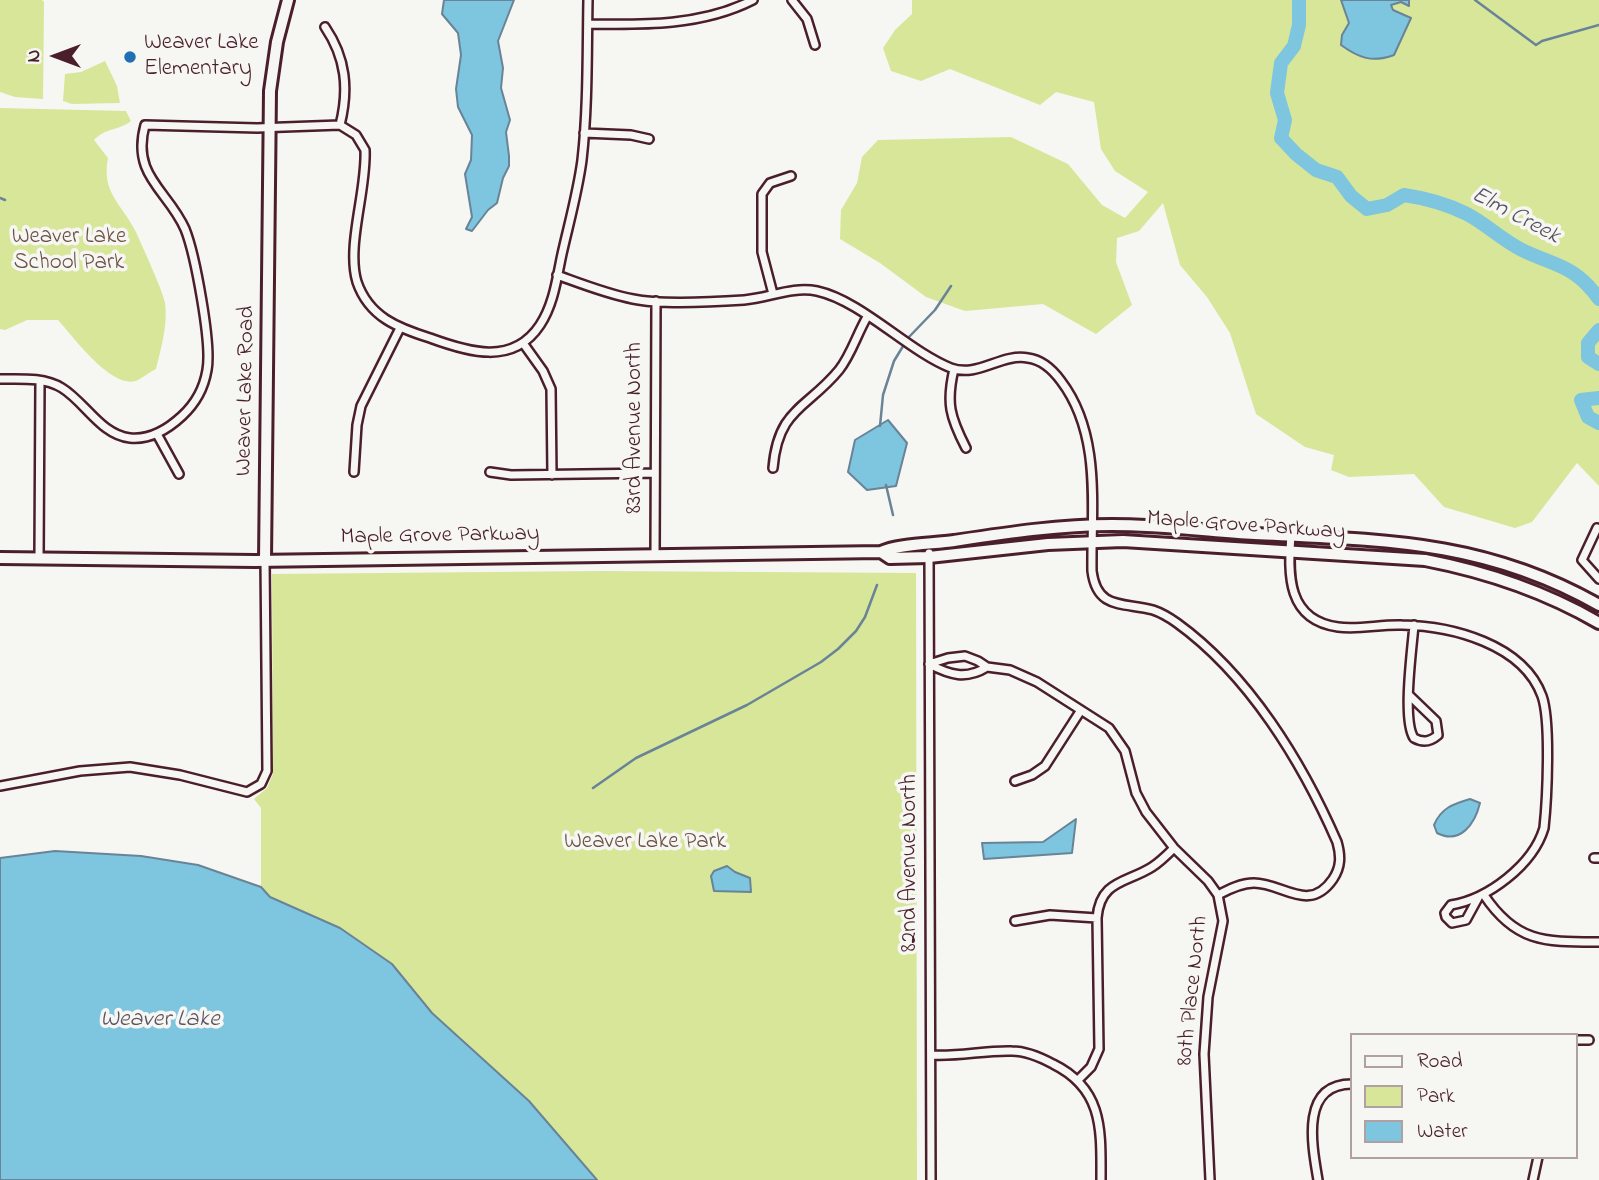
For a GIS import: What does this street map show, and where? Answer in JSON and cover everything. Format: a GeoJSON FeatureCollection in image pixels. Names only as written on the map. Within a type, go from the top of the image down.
{"type":"FeatureCollection","features":[{"type":"Feature","properties":{"kind":"main road","name":"Weaver Lake Road"},"geometry":{"type":"LineString","coordinates":[[265,561],[270,127],[273,67],[288,0]]}},
{"type":"Feature","properties":{"kind":"main road","name":"Maple Grove Parkway"},"geometry":{"type":"LineString","coordinates":[[0,558],[265,561],[881,552],[890,558],[1046,528],[1091,526],[1417,544],[1460,551],[1525,569],[1599,605]]}},
{"type":"Feature","properties":{"kind":"main road","name":"Maple Grove Parkway"},"geometry":{"type":"LineString","coordinates":[[929,551],[1092,540],[1394,558],[1456,566],[1519,584],[1599,623]]}},
{"type":"Feature","properties":{"kind":"street"},"geometry":{"type":"LineString","coordinates":[[0,379],[40,381],[62,388],[120,436],[140,438],[157,434],[176,422],[196,400],[207,371],[209,355],[189,240],[176,213],[155,188],[148,174],[143,157],[145,125],[340,125],[356,135],[365,150],[355,251],[356,279],[368,304],[377,314],[400,328],[475,352],[501,352],[523,343],[533,335],[547,313],[579,178],[584,133],[588,0]]}},
{"type":"Feature","properties":{"kind":"street"},"geometry":{"type":"LineString","coordinates":[[588,24],[676,22],[728,10],[753,0]]}},
{"type":"Feature","properties":{"kind":"street"},"geometry":{"type":"LineString","coordinates":[[792,0],[807,19],[815,44]]}},
{"type":"Feature","properties":{"kind":"street"},"geometry":{"type":"LineString","coordinates":[[325,27],[341,56],[345,74],[346,92],[340,125]]}},
{"type":"Feature","properties":{"kind":"street"},"geometry":{"type":"LineString","coordinates":[[584,133],[631,135],[649,139]]}},
{"type":"Feature","properties":{"kind":"street"},"geometry":{"type":"LineString","coordinates":[[773,294],[762,252],[762,194],[770,183],[791,176]]}},
{"type":"Feature","properties":{"kind":"street"},"geometry":{"type":"LineString","coordinates":[[557,275],[617,296],[656,301],[741,300],[789,290],[818,291],[832,296],[954,369],[948,396],[949,408],[967,448]]}},
{"type":"Feature","properties":{"kind":"street","name":"83rd Avenue North"},"geometry":{"type":"LineString","coordinates":[[655,555],[656,301]]}},
{"type":"Feature","properties":{"kind":"street"},"geometry":{"type":"LineString","coordinates":[[773,468],[776,446],[786,423],[796,410],[838,371],[867,317]]}},
{"type":"Feature","properties":{"kind":"street"},"geometry":{"type":"LineString","coordinates":[[354,472],[361,405],[400,328]]}},
{"type":"Feature","properties":{"kind":"street"},"geometry":{"type":"LineString","coordinates":[[523,343],[543,371],[551,388],[552,475]]}},
{"type":"Feature","properties":{"kind":"street","name":"80th Place North"},"geometry":{"type":"LineString","coordinates":[[954,369],[977,369],[1004,359],[1027,357],[1047,366],[1056,374],[1077,407],[1089,445],[1093,579],[1102,596],[1114,604],[1153,610],[1167,616],[1236,679],[1268,719],[1304,773],[1337,842],[1340,865],[1329,884],[1321,891],[1297,895],[1253,883],[1218,895],[1223,921],[1208,997],[1204,1054],[1210,1180]]}},
{"type":"Feature","properties":{"kind":"street"},"geometry":{"type":"LineString","coordinates":[[39,558],[40,381]]}},
{"type":"Feature","properties":{"kind":"street"},"geometry":{"type":"LineString","coordinates":[[157,434],[179,474]]}},
{"type":"Feature","properties":{"kind":"street"},"geometry":{"type":"LineString","coordinates":[[490,472],[511,475],[655,473]]}},
{"type":"Feature","properties":{"kind":"street"},"geometry":{"type":"LineString","coordinates":[[1597,528],[1582,560],[1599,579]]}},
{"type":"Feature","properties":{"kind":"street"},"geometry":{"type":"LineString","coordinates":[[1291,535],[1291,587],[1297,600],[1315,618],[1338,627],[1414,625],[1448,630],[1493,646],[1512,656],[1536,683],[1546,710],[1544,828],[1528,859],[1481,896],[1467,903],[1451,905],[1445,913],[1448,921],[1457,924],[1466,920],[1481,896]]}},
{"type":"Feature","properties":{"kind":"street","name":"82nd Avenue North"},"geometry":{"type":"LineString","coordinates":[[929,551],[930,1180]]}},
{"type":"Feature","properties":{"kind":"street","name":"Weaver Lake Road"},"geometry":{"type":"LineString","coordinates":[[0,786],[80,771],[130,767],[180,775],[242,792],[251,791],[261,784],[267,771],[265,561]]}},
{"type":"Feature","properties":{"kind":"street"},"geometry":{"type":"LineString","coordinates":[[1409,695],[1436,721],[1438,735],[1434,739],[1421,741],[1410,732],[1409,695],[1414,625]]}},
{"type":"Feature","properties":{"kind":"street"},"geometry":{"type":"LineString","coordinates":[[929,664],[965,656],[987,667],[1010,670],[1024,675],[1098,719],[1118,738],[1125,751],[1141,804],[1174,848],[1208,881],[1218,895]]}},
{"type":"Feature","properties":{"kind":"street"},"geometry":{"type":"LineString","coordinates":[[929,664],[947,673],[961,676],[987,667]]}},
{"type":"Feature","properties":{"kind":"street"},"geometry":{"type":"LineString","coordinates":[[1015,781],[1032,775],[1045,766],[1081,710]]}},
{"type":"Feature","properties":{"kind":"street"},"geometry":{"type":"LineString","coordinates":[[1078,1080],[1091,1067],[1099,1049],[1097,918],[1101,900],[1113,885],[1153,867],[1174,848]]}},
{"type":"Feature","properties":{"kind":"street"},"geometry":{"type":"LineString","coordinates":[[1481,896],[1502,919],[1526,936],[1554,942],[1599,942]]}},
{"type":"Feature","properties":{"kind":"street"},"geometry":{"type":"LineString","coordinates":[[1015,921],[1051,915],[1097,918]]}},
{"type":"Feature","properties":{"kind":"street"},"geometry":{"type":"LineString","coordinates":[[1578,1040],[1589,1040]]}},
{"type":"Feature","properties":{"kind":"street"},"geometry":{"type":"LineString","coordinates":[[931,1055],[1022,1052],[1057,1066],[1078,1080],[1095,1107],[1099,1122],[1101,1180]]}},
{"type":"Feature","properties":{"kind":"street"},"geometry":{"type":"LineString","coordinates":[[1318,1180],[1314,1115],[1319,1100],[1328,1089],[1350,1084]]}},
{"type":"Feature","properties":{"kind":"street"},"geometry":{"type":"LineString","coordinates":[[1533,1180],[1538,1159]]}},
{"type":"Feature","properties":{"kind":"green space"},"geometry":{"type":"Polygon","coordinates":[[[0,0],[44,2],[43,99],[15,97],[0,92],[0,0]]]}},
{"type":"Feature","properties":{"kind":"green space"},"geometry":{"type":"Polygon","coordinates":[[[912,0],[1599,0],[1599,486],[1577,463],[1532,522],[1515,528],[1444,507],[1414,474],[1349,477],[1331,470],[1334,455],[1305,447],[1256,414],[1230,333],[1207,297],[1180,265],[1163,203],[1139,231],[1117,238],[1116,262],[1132,305],[1096,334],[1043,304],[965,311],[926,297],[880,263],[840,239],[841,210],[857,183],[862,157],[878,140],[1011,137],[1068,164],[1102,205],[1125,218],[1148,192],[1115,171],[1101,149],[1094,102],[1056,92],[1040,105],[950,69],[921,81],[891,71],[883,48],[895,30],[912,14],[912,0]]]}},
{"type":"Feature","properties":{"kind":"green space"},"geometry":{"type":"Polygon","coordinates":[[[105,61],[117,86],[120,103],[72,104],[63,101],[65,74],[81,72],[105,61]]]}},
{"type":"Feature","properties":{"kind":"green space","name":"Weaver Lake School Park"},"geometry":{"type":"Polygon","coordinates":[[[0,108],[126,111],[131,121],[103,133],[94,140],[108,158],[107,180],[110,189],[136,232],[165,303],[165,328],[156,369],[138,380],[117,378],[105,370],[58,320],[27,320],[5,330],[0,329],[0,108]]]}},
{"type":"Feature","properties":{"kind":"green space","name":"Weaver Lake Park"},"geometry":{"type":"Polygon","coordinates":[[[602,571],[916,573],[917,1180],[597,1180],[529,1101],[432,1013],[391,964],[340,928],[270,897],[261,887],[261,808],[254,799],[267,788],[273,774],[272,574],[602,571]]]}},
{"type":"Feature","properties":{"kind":"water"},"geometry":{"type":"Polygon","coordinates":[[[444,0],[514,0],[498,41],[503,68],[501,88],[510,120],[506,132],[509,166],[497,203],[472,231],[466,229],[472,217],[465,174],[471,160],[472,135],[458,107],[456,89],[461,55],[458,33],[442,14],[444,0]]]}},
{"type":"Feature","properties":{"kind":"water"},"geometry":{"type":"Polygon","coordinates":[[[1341,0],[1409,0],[1409,6],[1401,2],[1391,5],[1393,10],[1411,18],[1394,55],[1379,59],[1366,58],[1341,45],[1342,35],[1349,23],[1341,0]]]}},
{"type":"Feature","properties":{"kind":"water"},"geometry":{"type":"Polygon","coordinates":[[[888,420],[907,443],[896,486],[867,490],[848,472],[855,440],[888,420]]]}},
{"type":"Feature","properties":{"kind":"water"},"geometry":{"type":"Polygon","coordinates":[[[1470,799],[1480,803],[1470,825],[1453,836],[1437,833],[1434,825],[1440,814],[1453,805],[1470,799]]]}},
{"type":"Feature","properties":{"kind":"water"},"geometry":{"type":"Polygon","coordinates":[[[1076,819],[1072,853],[984,859],[982,843],[1043,842],[1076,819]]]}},
{"type":"Feature","properties":{"kind":"water","name":"Weaver Lake"},"geometry":{"type":"Polygon","coordinates":[[[55,851],[141,856],[198,865],[261,887],[270,897],[340,928],[392,964],[432,1013],[529,1101],[597,1180],[0,1180],[0,858],[55,851]]]}},
{"type":"Feature","properties":{"kind":"water"},"geometry":{"type":"Polygon","coordinates":[[[727,866],[750,878],[751,892],[714,891],[711,876],[714,871],[727,866]]]}},
{"type":"Feature","properties":{"kind":"waterway","name":"Elm Creek"},"geometry":{"type":"LineString","coordinates":[[1299,0],[1299,25],[1294,46],[1281,63],[1277,93],[1285,120],[1281,138],[1296,154],[1316,170],[1337,177],[1351,196],[1367,209],[1387,205],[1404,195],[1436,202],[1467,214],[1515,246],[1573,273],[1599,299]]}},
{"type":"Feature","properties":{"kind":"waterway"},"geometry":{"type":"LineString","coordinates":[[1475,0],[1536,45],[1599,25]]}},
{"type":"Feature","properties":{"kind":"waterway"},"geometry":{"type":"LineString","coordinates":[[0,198],[5,200]]}},
{"type":"Feature","properties":{"kind":"waterway"},"geometry":{"type":"LineString","coordinates":[[880,426],[883,395],[894,361],[908,338],[935,310],[951,286]]}},
{"type":"Feature","properties":{"kind":"waterway","name":"Elm Creek"},"geometry":{"type":"LineString","coordinates":[[1599,330],[1588,343],[1588,357],[1599,364]]}},
{"type":"Feature","properties":{"kind":"waterway","name":"Elm Creek"},"geometry":{"type":"LineString","coordinates":[[1599,398],[1581,400],[1588,417],[1599,423]]}},
{"type":"Feature","properties":{"kind":"waterway"},"geometry":{"type":"LineString","coordinates":[[886,485],[893,515]]}},
{"type":"Feature","properties":{"kind":"waterway"},"geometry":{"type":"LineString","coordinates":[[593,788],[636,758],[747,705],[821,662],[856,631],[865,617],[877,585]]}},
{"type":"Feature","properties":{"kind":"place","name":"Weaver Lake Elementary"},"geometry":{"type":"Point","coordinates":[130,57]}}]}
